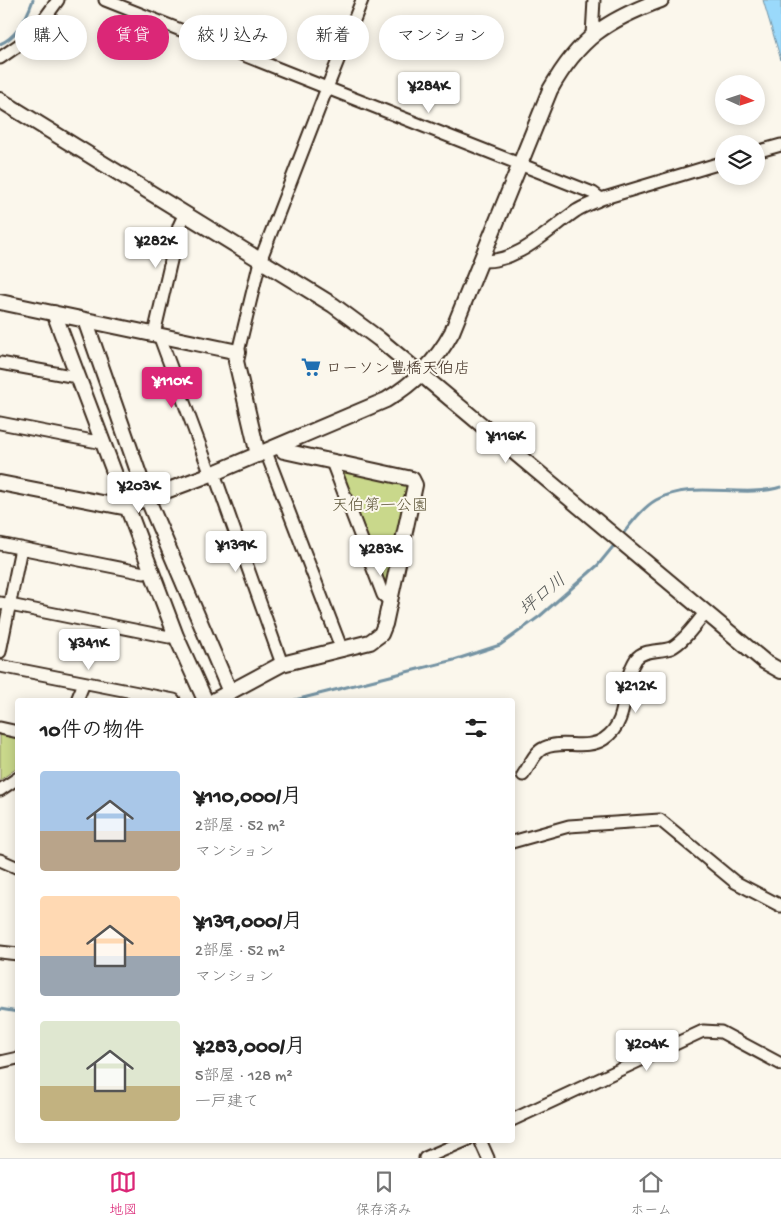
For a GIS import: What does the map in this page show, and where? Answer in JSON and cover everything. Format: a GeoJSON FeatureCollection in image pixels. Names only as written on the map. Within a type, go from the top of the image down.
{"type":"FeatureCollection","features":[{"type":"Feature","properties":{"kind":"street"},"geometry":{"type":"LineString","coordinates":[[0,58],[32,36],[58,0]]}},
{"type":"Feature","properties":{"kind":"street"},"geometry":{"type":"LineString","coordinates":[[105,0],[521,164],[593,193],[601,199]]}},
{"type":"Feature","properties":{"kind":"street"},"geometry":{"type":"LineString","coordinates":[[342,650],[267,451],[236,361],[260,260],[362,0]]}},
{"type":"Feature","properties":{"kind":"street"},"geometry":{"type":"LineString","coordinates":[[592,35],[594,0]]}},
{"type":"Feature","properties":{"kind":"street"},"geometry":{"type":"LineString","coordinates":[[0,483],[122,507],[128,506],[213,474],[386,400],[404,389],[422,374],[443,348],[452,332],[559,74],[573,54],[592,35],[613,20],[661,0]]}},
{"type":"Feature","properties":{"kind":"street"},"geometry":{"type":"LineString","coordinates":[[0,100],[333,305],[422,374],[765,662],[781,671]]}},
{"type":"Feature","properties":{"kind":"street"},"geometry":{"type":"LineString","coordinates":[[765,149],[781,145]]}},
{"type":"Feature","properties":{"kind":"street"},"geometry":{"type":"LineString","coordinates":[[481,260],[488,261],[525,249],[577,211],[601,199],[715,165]]}},
{"type":"Feature","properties":{"kind":"street"},"geometry":{"type":"LineString","coordinates":[[185,213],[180,226],[156,335],[213,474],[282,664]]}},
{"type":"Feature","properties":{"kind":"street"},"geometry":{"type":"LineString","coordinates":[[0,302],[238,352]]}},
{"type":"Feature","properties":{"kind":"street"},"geometry":{"type":"LineString","coordinates":[[54,313],[176,636],[204,698]]}},
{"type":"Feature","properties":{"kind":"street"},"geometry":{"type":"LineString","coordinates":[[85,320],[148,500],[230,692]]}},
{"type":"Feature","properties":{"kind":"street"},"geometry":{"type":"LineString","coordinates":[[0,363],[71,376],[78,375]]}},
{"type":"Feature","properties":{"kind":"street"},"geometry":{"type":"LineString","coordinates":[[0,422],[103,443]]}},
{"type":"Feature","properties":{"kind":"street"},"geometry":{"type":"LineString","coordinates":[[219,698],[282,664],[370,642],[381,634],[390,602],[415,485],[412,479],[284,451],[267,451]]}},
{"type":"Feature","properties":{"kind":"street"},"geometry":{"type":"LineString","coordinates":[[332,462],[384,595],[390,602]]}},
{"type":"Feature","properties":{"kind":"street"},"geometry":{"type":"LineString","coordinates":[[0,544],[152,572]]}},
{"type":"Feature","properties":{"kind":"street"},"geometry":{"type":"LineString","coordinates":[[0,652],[5,604],[21,548]]}},
{"type":"Feature","properties":{"kind":"street"},"geometry":{"type":"LineString","coordinates":[[5,604],[176,636]]}},
{"type":"Feature","properties":{"kind":"street"},"geometry":{"type":"LineString","coordinates":[[523,775],[536,754],[544,748],[589,745],[602,741],[614,731],[622,717],[630,670],[637,657],[644,653],[671,648],[680,641],[706,612]]}},
{"type":"Feature","properties":{"kind":"street"},"geometry":{"type":"LineString","coordinates":[[0,666],[163,698]]}},
{"type":"Feature","properties":{"kind":"street"},"geometry":{"type":"LineString","coordinates":[[78,698],[84,683]]}},
{"type":"Feature","properties":{"kind":"street"},"geometry":{"type":"LineString","coordinates":[[0,728],[15,731]]}},
{"type":"Feature","properties":{"kind":"street"},"geometry":{"type":"LineString","coordinates":[[0,790],[15,780]]}},
{"type":"Feature","properties":{"kind":"street"},"geometry":{"type":"LineString","coordinates":[[515,841],[569,826],[660,820],[735,882],[781,906]]}},
{"type":"Feature","properties":{"kind":"street"},"geometry":{"type":"LineString","coordinates":[[0,860],[15,867]]}},
{"type":"Feature","properties":{"kind":"street"},"geometry":{"type":"LineString","coordinates":[[0,952],[15,954]]}},
{"type":"Feature","properties":{"kind":"street"},"geometry":{"type":"LineString","coordinates":[[515,1119],[703,1031],[721,1032],[781,1064]]}},
{"type":"Feature","properties":{"kind":"street"},"geometry":{"type":"LineString","coordinates":[[0,1062],[15,1059]]}},
{"type":"Feature","properties":{"kind":"street"},"geometry":{"type":"LineString","coordinates":[[425,1158],[460,1143]]}},
{"type":"Feature","properties":{"kind":"street"},"geometry":{"type":"LineString","coordinates":[[481,1143],[488,1158]]}},
{"type":"Feature","properties":{"kind":"green space","name":"天伯第一公園"},"geometry":{"type":"Polygon","coordinates":[[[341,471],[409,485],[387,589],[341,471]]]}},
{"type":"Feature","properties":{"kind":"green space"},"geometry":{"type":"Polygon","coordinates":[[[0,734],[15,736],[15,769],[0,780],[0,734]]]}},
{"type":"Feature","properties":{"kind":"water"},"geometry":{"type":"Polygon","coordinates":[[[763,0],[781,0],[781,60],[763,0]]]}},
{"type":"Feature","properties":{"kind":"waterway"},"geometry":{"type":"LineString","coordinates":[[0,44],[11,37],[16,31],[28,13],[33,0]]}},
{"type":"Feature","properties":{"kind":"waterway","name":"坪口川"},"geometry":{"type":"LineString","coordinates":[[621,536],[646,507],[670,494],[685,491],[749,491],[781,487]]}},
{"type":"Feature","properties":{"kind":"waterway","name":"坪口川"},"geometry":{"type":"LineString","coordinates":[[303,698],[454,660],[500,645],[540,616],[598,565],[616,543]]}},
{"type":"Feature","properties":{"kind":"waterway","name":"坪口川"},"geometry":{"type":"LineString","coordinates":[[0,1009],[15,1012]]}},
{"type":"Feature","properties":{"kind":"place","name":"ローソン豊橋天伯店"},"geometry":{"type":"Point","coordinates":[311,367]}}]}
